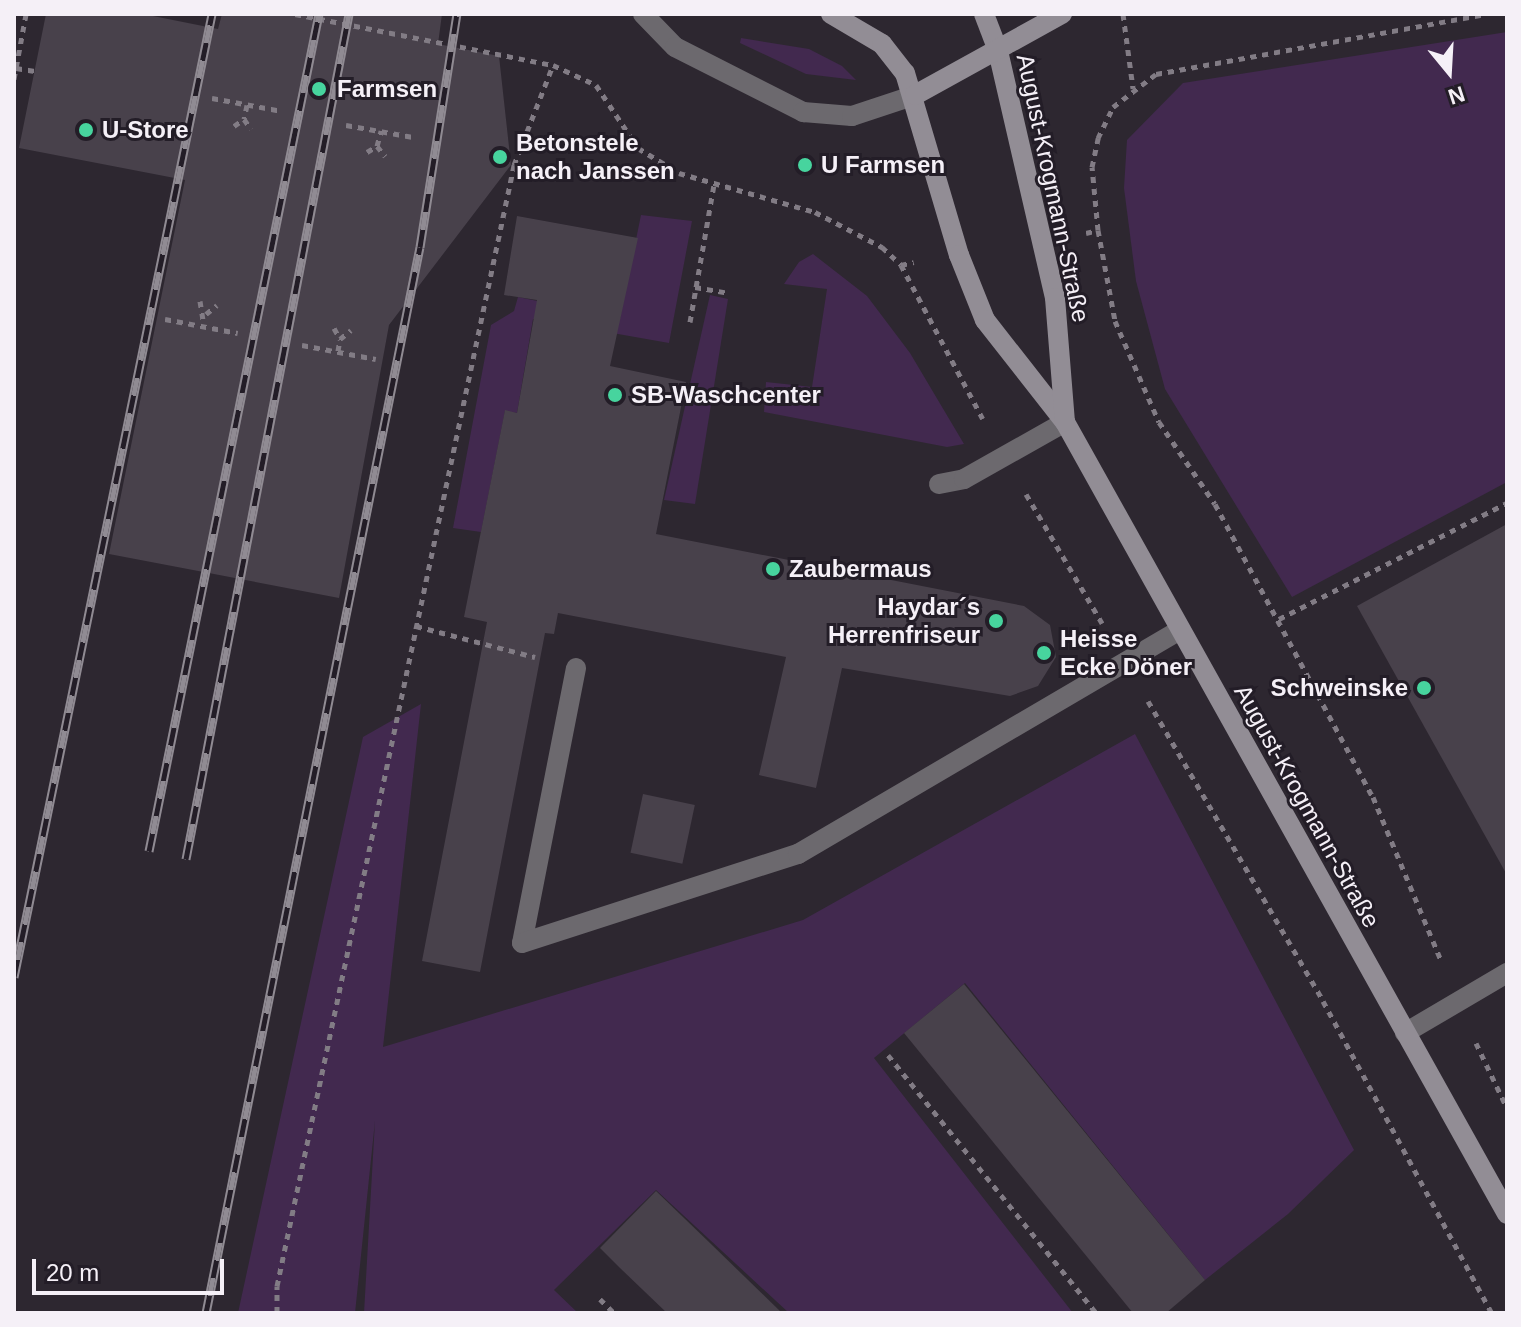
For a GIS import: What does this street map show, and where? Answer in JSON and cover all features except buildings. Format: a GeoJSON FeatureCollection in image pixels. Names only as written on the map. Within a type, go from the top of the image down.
{"type":"FeatureCollection","features":[{"type":"Feature","properties":{"kind":"main road","name":"August-Krogmann-Straße"},"geometry":{"type":"LineString","coordinates":[[831,14],[882,44],[905,73],[915,95],[959,255],[985,320],[1065,422],[1178,631],[1507,1214]]}},
{"type":"Feature","properties":{"kind":"main road","name":"August-Krogmann-Straße"},"geometry":{"type":"LineString","coordinates":[[984,14],[998,51],[1055,298],[1065,422]]}},
{"type":"Feature","properties":{"kind":"main road"},"geometry":{"type":"LineString","coordinates":[[915,95],[1062,14]]}},
{"type":"Feature","properties":{"kind":"street"},"geometry":{"type":"LineString","coordinates":[[643,14],[675,47],[803,112],[852,116],[915,95]]}},
{"type":"Feature","properties":{"kind":"street"},"geometry":{"type":"LineString","coordinates":[[939,484],[964,479],[1065,422]]}},
{"type":"Feature","properties":{"kind":"street"},"geometry":{"type":"LineString","coordinates":[[576,668],[522,943],[798,854],[1178,631]]}},
{"type":"Feature","properties":{"kind":"street"},"geometry":{"type":"LineString","coordinates":[[1405,1033],[1507,973]]}},
{"type":"Feature","properties":{"kind":"path"},"geometry":{"type":"LineString","coordinates":[[14,79],[26,14]]}},
{"type":"Feature","properties":{"kind":"path"},"geometry":{"type":"LineString","coordinates":[[295,14],[553,65],[596,85],[638,148],[679,173],[815,212],[882,247],[901,265],[1004,456],[1323,1001],[1492,1313]]}},
{"type":"Feature","properties":{"kind":"path"},"geometry":{"type":"LineString","coordinates":[[1123,14],[1133,88]]}},
{"type":"Feature","properties":{"kind":"path"},"geometry":{"type":"LineString","coordinates":[[1486,14],[1181,66],[1133,88],[1113,107],[1098,138],[1092,167],[1098,230],[1115,321],[1159,422],[1215,504],[1373,797],[1507,1108]]}},
{"type":"Feature","properties":{"kind":"path"},"geometry":{"type":"LineString","coordinates":[[277,1313],[277,1286],[513,165],[553,65]]}},
{"type":"Feature","properties":{"kind":"path"},"geometry":{"type":"LineString","coordinates":[[16,68],[35,71]]}},
{"type":"Feature","properties":{"kind":"path"},"geometry":{"type":"LineString","coordinates":[[212,98],[282,111]]}},
{"type":"Feature","properties":{"kind":"path"},"geometry":{"type":"LineString","coordinates":[[234,126],[244,119],[247,105]]}},
{"type":"Feature","properties":{"kind":"path"},"geometry":{"type":"LineString","coordinates":[[244,119],[251,129]]}},
{"type":"Feature","properties":{"kind":"path"},"geometry":{"type":"LineString","coordinates":[[346,125],[413,137]]}},
{"type":"Feature","properties":{"kind":"path"},"geometry":{"type":"LineString","coordinates":[[367,152],[377,146],[381,131]]}},
{"type":"Feature","properties":{"kind":"path"},"geometry":{"type":"LineString","coordinates":[[377,146],[385,156]]}},
{"type":"Feature","properties":{"kind":"path"},"geometry":{"type":"LineString","coordinates":[[690,322],[714,184]]}},
{"type":"Feature","properties":{"kind":"path"},"geometry":{"type":"LineString","coordinates":[[1072,235],[1098,230]]}},
{"type":"Feature","properties":{"kind":"path"},"geometry":{"type":"LineString","coordinates":[[901,265],[922,261]]}},
{"type":"Feature","properties":{"kind":"path"},"geometry":{"type":"LineString","coordinates":[[695,287],[728,293]]}},
{"type":"Feature","properties":{"kind":"path"},"geometry":{"type":"LineString","coordinates":[[200,301],[206,314],[204,326]]}},
{"type":"Feature","properties":{"kind":"path"},"geometry":{"type":"LineString","coordinates":[[206,314],[217,305]]}},
{"type":"Feature","properties":{"kind":"path"},"geometry":{"type":"LineString","coordinates":[[165,319],[238,333]]}},
{"type":"Feature","properties":{"kind":"path"},"geometry":{"type":"LineString","coordinates":[[334,328],[340,339],[338,351]]}},
{"type":"Feature","properties":{"kind":"path"},"geometry":{"type":"LineString","coordinates":[[340,339],[351,330]]}},
{"type":"Feature","properties":{"kind":"path"},"geometry":{"type":"LineString","coordinates":[[302,345],[376,359]]}},
{"type":"Feature","properties":{"kind":"path"},"geometry":{"type":"LineString","coordinates":[[1279,619],[1507,503]]}},
{"type":"Feature","properties":{"kind":"path"},"geometry":{"type":"LineString","coordinates":[[416,626],[576,668]]}},
{"type":"Feature","properties":{"kind":"path"},"geometry":{"type":"LineString","coordinates":[[888,1055],[1096,1313]]}},
{"type":"Feature","properties":{"kind":"path"},"geometry":{"type":"LineString","coordinates":[[600,1299],[614,1313]]}},
{"type":"Feature","properties":{"kind":"shaded area"},"geometry":{"type":"Polygon","coordinates":[[[1507,32],[1507,482],[1292,597],[1165,389],[1136,281],[1124,188],[1127,140],[1183,83],[1507,32]]]}},
{"type":"Feature","properties":{"kind":"shaded area"},"geometry":{"type":"Polygon","coordinates":[[[741,38],[809,49],[842,66],[856,80],[806,74],[740,43],[741,38]]]}},
{"type":"Feature","properties":{"kind":"shaded area"},"geometry":{"type":"Polygon","coordinates":[[[641,215],[692,221],[669,343],[533,319],[517,413],[505,411],[481,532],[453,528],[491,325],[514,311],[518,297],[620,318],[641,215]]]}},
{"type":"Feature","properties":{"kind":"shaded area"},"geometry":{"type":"Polygon","coordinates":[[[813,254],[867,296],[910,353],[964,444],[947,447],[764,412],[766,382],[812,387],[827,289],[784,284],[799,262],[813,254]]]}},
{"type":"Feature","properties":{"kind":"shaded area"},"geometry":{"type":"Polygon","coordinates":[[[710,295],[728,299],[695,504],[664,500],[710,295]]]}},
{"type":"Feature","properties":{"kind":"shaded area"},"geometry":{"type":"Polygon","coordinates":[[[421,704],[383,1047],[803,920],[1135,734],[1354,1150],[1288,1214],[1205,1280],[965,983],[874,1058],[1073,1313],[789,1313],[656,1190],[554,1290],[578,1313],[364,1313],[375,1121],[355,1313],[238,1313],[363,737],[421,704]]]}},
{"type":"Feature","properties":{"kind":"railway"},"geometry":{"type":"LineString","coordinates":[[14,977],[212,14]]}},
{"type":"Feature","properties":{"kind":"railway"},"geometry":{"type":"LineString","coordinates":[[149,851],[319,14]]}},
{"type":"Feature","properties":{"kind":"railway"},"geometry":{"type":"LineString","coordinates":[[186,859],[349,14]]}},
{"type":"Feature","properties":{"kind":"railway"},"geometry":{"type":"LineString","coordinates":[[206,1313],[420,247],[457,14]]}},
{"type":"Feature","properties":{"kind":"place","name":"Farmsen"},"geometry":{"type":"Point","coordinates":[319,89]}},
{"type":"Feature","properties":{"kind":"place","name":"U-Store"},"geometry":{"type":"Point","coordinates":[86,130]}},
{"type":"Feature","properties":{"kind":"place","name":"Betonstele nach Janssen"},"geometry":{"type":"Point","coordinates":[500,157]}},
{"type":"Feature","properties":{"kind":"place","name":"U Farmsen"},"geometry":{"type":"Point","coordinates":[805,165]}},
{"type":"Feature","properties":{"kind":"place","name":"SB-Waschcenter"},"geometry":{"type":"Point","coordinates":[615,395]}},
{"type":"Feature","properties":{"kind":"place","name":"Zaubermaus"},"geometry":{"type":"Point","coordinates":[773,569]}},
{"type":"Feature","properties":{"kind":"place","name":"Haydar´s Herrenfriseur"},"geometry":{"type":"Point","coordinates":[996,621]}},
{"type":"Feature","properties":{"kind":"place","name":"Heisse Ecke Döner"},"geometry":{"type":"Point","coordinates":[1044,653]}},
{"type":"Feature","properties":{"kind":"place","name":"Schweinske"},"geometry":{"type":"Point","coordinates":[1424,688]}}]}
